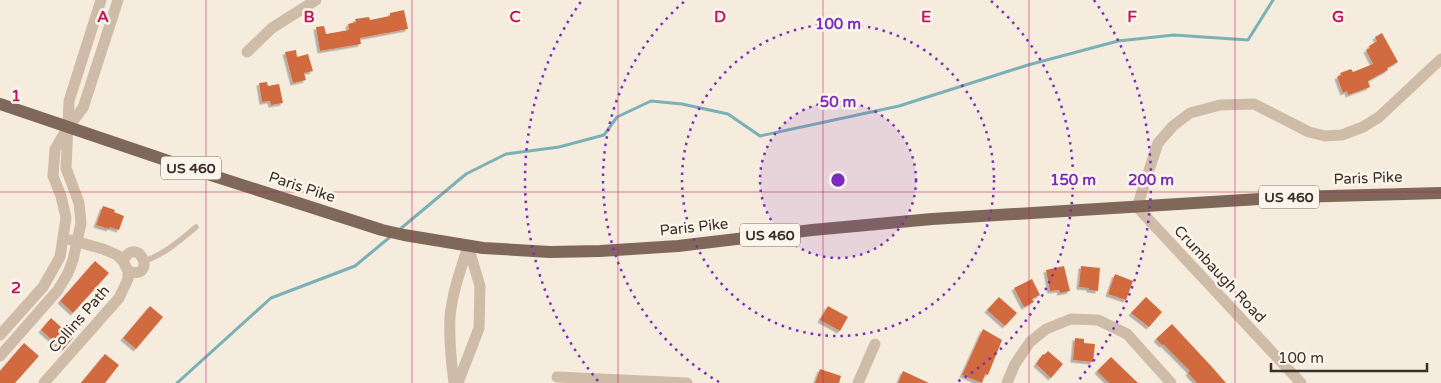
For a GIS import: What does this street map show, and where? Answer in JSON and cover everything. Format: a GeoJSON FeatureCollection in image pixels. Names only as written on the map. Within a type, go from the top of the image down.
{"type":"FeatureCollection","features":[{"type":"Feature","properties":{"kind":"main road","name":"Paris Pike"},"geometry":{"type":"LineString","coordinates":[[0,104],[189,168],[404,236],[468,246],[550,252],[678,246],[812,230],[932,219],[1294,197],[1441,192]]}},
{"type":"Feature","properties":{"kind":"street"},"geometry":{"type":"LineString","coordinates":[[0,356],[58,290],[68,273],[78,242],[81,223],[79,203],[66,168],[69,101],[101,0]]}},
{"type":"Feature","properties":{"kind":"street"},"geometry":{"type":"LineString","coordinates":[[0,335],[43,287],[60,257],[66,218],[61,196],[53,176],[55,149],[68,127],[84,108],[118,0]]}},
{"type":"Feature","properties":{"kind":"street"},"geometry":{"type":"LineString","coordinates":[[248,52],[272,28],[316,0]]}},
{"type":"Feature","properties":{"kind":"street"},"geometry":{"type":"LineString","coordinates":[[1137,207],[1158,144],[1173,126],[1190,113],[1220,105],[1254,104],[1309,132],[1325,136],[1342,135],[1363,127],[1379,117],[1441,59]]}},
{"type":"Feature","properties":{"kind":"street","name":"Crumbaugh Road"},"geometry":{"type":"LineString","coordinates":[[1137,207],[1302,383]]}},
{"type":"Feature","properties":{"kind":"street"},"geometry":{"type":"LineString","coordinates":[[64,238],[117,255],[126,266],[134,273],[139,272],[143,267],[142,256],[137,252],[131,252],[126,255],[126,266]]}},
{"type":"Feature","properties":{"kind":"street"},"geometry":{"type":"LineString","coordinates":[[454,383],[450,352],[450,316],[457,280],[468,246]]}},
{"type":"Feature","properties":{"kind":"street"},"geometry":{"type":"LineString","coordinates":[[458,383],[479,328],[480,286],[468,246]]}},
{"type":"Feature","properties":{"kind":"street","name":"Collins Path"},"geometry":{"type":"LineString","coordinates":[[44,383],[119,298],[128,278],[126,266]]}},
{"type":"Feature","properties":{"kind":"street"},"geometry":{"type":"LineString","coordinates":[[1007,383],[1015,364],[1030,342],[1046,329],[1071,319],[1098,320],[1126,334],[1170,383]]}},
{"type":"Feature","properties":{"kind":"street"},"geometry":{"type":"LineString","coordinates":[[858,383],[875,344]]}},
{"type":"Feature","properties":{"kind":"street"},"geometry":{"type":"LineString","coordinates":[[557,377],[687,383]]}},
{"type":"Feature","properties":{"kind":"lane"},"geometry":{"type":"LineString","coordinates":[[144,262],[164,252],[196,227]]}},
{"type":"Feature","properties":{"kind":"building"},"geometry":{"type":"Polygon","coordinates":[[[404,10],[408,29],[360,38],[361,44],[320,51],[316,27],[324,26],[326,34],[349,30],[348,24],[356,22],[355,19],[369,17],[370,20],[390,16],[390,13],[404,10]]]}},
{"type":"Feature","properties":{"kind":"building"},"geometry":{"type":"Polygon","coordinates":[[[1382,33],[1398,62],[1368,81],[1370,87],[1348,95],[1347,91],[1343,93],[1337,77],[1341,75],[1340,73],[1351,69],[1353,72],[1373,64],[1366,50],[1377,41],[1375,37],[1382,33]]]}},
{"type":"Feature","properties":{"kind":"building"},"geometry":{"type":"Polygon","coordinates":[[[296,50],[297,57],[308,54],[313,71],[304,73],[306,80],[293,83],[285,52],[296,50]]]}},
{"type":"Feature","properties":{"kind":"building"},"geometry":{"type":"Polygon","coordinates":[[[267,82],[268,86],[279,84],[283,103],[271,105],[270,101],[262,102],[259,83],[267,82]]]}},
{"type":"Feature","properties":{"kind":"building"},"geometry":{"type":"Polygon","coordinates":[[[103,206],[115,210],[114,212],[124,216],[119,230],[96,225],[103,206]]]}},
{"type":"Feature","properties":{"kind":"building"},"geometry":{"type":"Polygon","coordinates":[[[95,261],[109,273],[73,313],[60,301],[95,261]]]}},
{"type":"Feature","properties":{"kind":"building"},"geometry":{"type":"Polygon","coordinates":[[[1064,266],[1070,291],[1060,293],[1059,290],[1050,291],[1046,270],[1064,266]]]}},
{"type":"Feature","properties":{"kind":"building"},"geometry":{"type":"Polygon","coordinates":[[[1081,266],[1100,268],[1098,291],[1079,287],[1081,266]]]}},
{"type":"Feature","properties":{"kind":"building"},"geometry":{"type":"Polygon","coordinates":[[[1115,274],[1133,281],[1126,300],[1108,294],[1115,274]]]}},
{"type":"Feature","properties":{"kind":"building"},"geometry":{"type":"Polygon","coordinates":[[[1032,279],[1040,295],[1032,299],[1034,302],[1024,307],[1014,288],[1032,279]]]}},
{"type":"Feature","properties":{"kind":"building"},"geometry":{"type":"Polygon","coordinates":[[[999,297],[1017,313],[1005,326],[987,310],[999,297]]]}},
{"type":"Feature","properties":{"kind":"building"},"geometry":{"type":"Polygon","coordinates":[[[1146,297],[1162,312],[1149,327],[1131,313],[1146,297]]]}},
{"type":"Feature","properties":{"kind":"building"},"geometry":{"type":"Polygon","coordinates":[[[150,306],[163,317],[136,349],[123,338],[150,306]]]}},
{"type":"Feature","properties":{"kind":"building"},"geometry":{"type":"Polygon","coordinates":[[[828,306],[848,317],[840,331],[820,320],[828,306]]]}},
{"type":"Feature","properties":{"kind":"building"},"geometry":{"type":"Polygon","coordinates":[[[51,318],[73,338],[63,350],[41,330],[51,318]]]}},
{"type":"Feature","properties":{"kind":"building"},"geometry":{"type":"Polygon","coordinates":[[[1172,324],[1226,383],[1197,383],[1188,373],[1190,371],[1156,339],[1172,324]]]}},
{"type":"Feature","properties":{"kind":"building"},"geometry":{"type":"Polygon","coordinates":[[[983,329],[1002,340],[988,375],[985,374],[982,383],[962,375],[983,329]]]}},
{"type":"Feature","properties":{"kind":"building"},"geometry":{"type":"Polygon","coordinates":[[[1075,338],[1084,339],[1084,343],[1095,344],[1093,362],[1073,360],[1075,338]]]}},
{"type":"Feature","properties":{"kind":"building"},"geometry":{"type":"Polygon","coordinates":[[[24,343],[39,356],[15,383],[0,383],[0,371],[24,343]]]}},
{"type":"Feature","properties":{"kind":"building"},"geometry":{"type":"Polygon","coordinates":[[[1048,351],[1063,364],[1051,378],[1036,364],[1043,354],[1048,351]]]}},
{"type":"Feature","properties":{"kind":"building"},"geometry":{"type":"Polygon","coordinates":[[[105,354],[119,365],[105,383],[81,383],[105,354]]]}},
{"type":"Feature","properties":{"kind":"building"},"geometry":{"type":"Polygon","coordinates":[[[1111,357],[1138,383],[1109,383],[1097,371],[1111,357]]]}},
{"type":"Feature","properties":{"kind":"building"},"geometry":{"type":"Polygon","coordinates":[[[820,369],[841,376],[839,383],[815,383],[820,369]]]}},
{"type":"Feature","properties":{"kind":"building"},"geometry":{"type":"Polygon","coordinates":[[[903,371],[929,383],[898,383],[903,371]]]}},
{"type":"Feature","properties":{"kind":"waterway"},"geometry":{"type":"LineString","coordinates":[[399,230],[466,174],[506,154],[559,147],[604,135],[617,117],[651,101],[682,104],[728,114],[760,136],[899,106],[1028,65],[1118,41],[1174,35],[1248,40],[1273,0]]}},
{"type":"Feature","properties":{"kind":"waterway"},"geometry":{"type":"LineString","coordinates":[[177,383],[271,298],[355,266],[390,237]]}}]}
